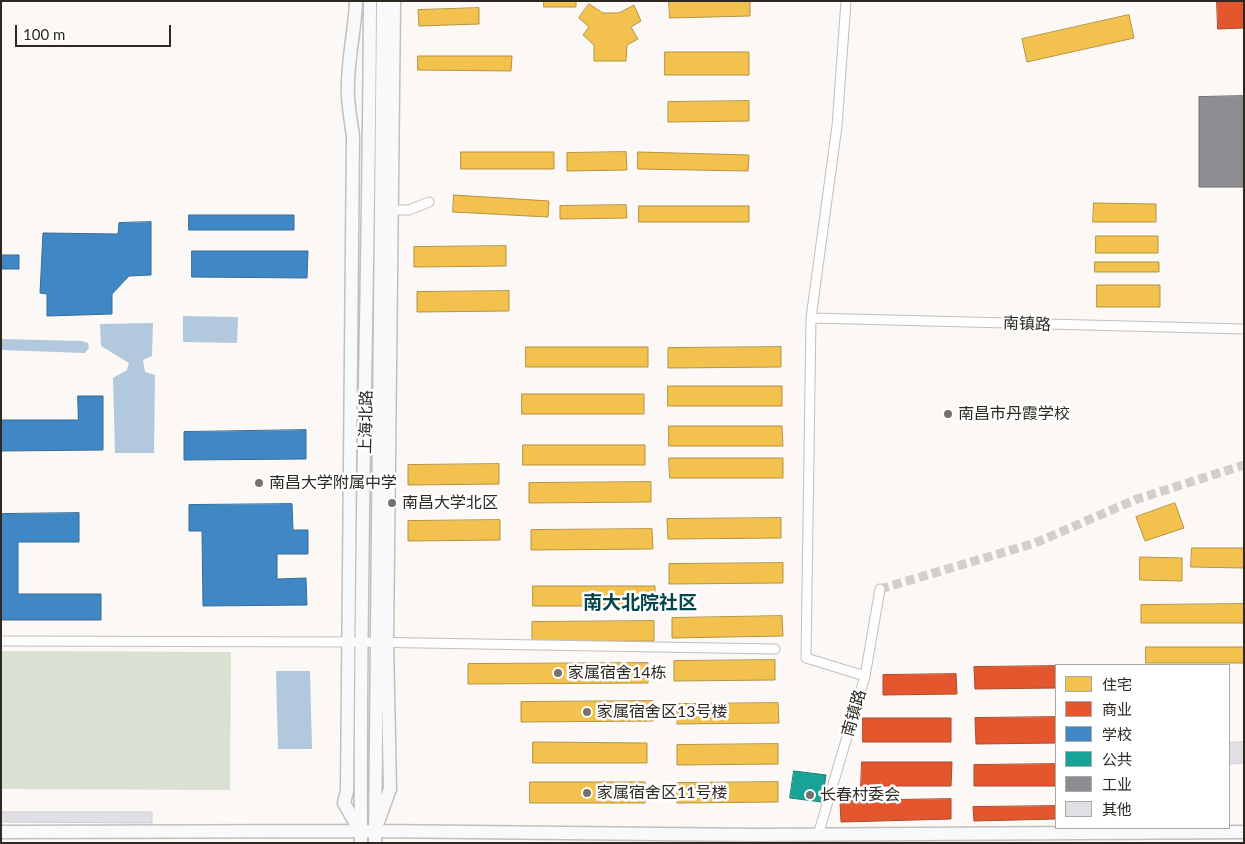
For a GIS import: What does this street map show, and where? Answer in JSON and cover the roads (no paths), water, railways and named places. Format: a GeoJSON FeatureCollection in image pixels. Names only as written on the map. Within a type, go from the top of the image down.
{"type":"FeatureCollection","features":[{"type":"Feature","properties":{"kind":"main road"},"geometry":{"type":"LineString","coordinates":[[356,1],[348,96],[353,136],[347,791],[344,802],[361,837]]}},
{"type":"Feature","properties":{"kind":"main road","name":"上海北路"},"geometry":{"type":"LineString","coordinates":[[361,837],[362,642],[370,235],[370,1]]}},
{"type":"Feature","properties":{"kind":"main road","name":"上海北路"},"geometry":{"type":"LineString","coordinates":[[375,837],[382,642],[386,210],[383,1]]}},
{"type":"Feature","properties":{"kind":"main road"},"geometry":{"type":"LineString","coordinates":[[386,210],[394,1]]}},
{"type":"Feature","properties":{"kind":"main road"},"geometry":{"type":"LineString","coordinates":[[1,832],[361,837],[1244,832]]}},
{"type":"Feature","properties":{"kind":"street"},"geometry":{"type":"LineString","coordinates":[[846,1],[837,126],[811,318],[806,658],[865,676]]}},
{"type":"Feature","properties":{"kind":"street"},"geometry":{"type":"LineString","coordinates":[[386,210],[409,210],[429,202]]}},
{"type":"Feature","properties":{"kind":"street","name":"南镇路"},"geometry":{"type":"LineString","coordinates":[[811,318],[1244,329]]}},
{"type":"Feature","properties":{"kind":"street","name":"南镇路"},"geometry":{"type":"LineString","coordinates":[[818,835],[865,676],[880,589]]}},
{"type":"Feature","properties":{"kind":"street"},"geometry":{"type":"LineString","coordinates":[[1,641],[382,642],[775,649]]}},
{"type":"Feature","properties":{"kind":"water"},"geometry":{"type":"Polygon","coordinates":[[[183,316],[238,317],[237,343],[183,342],[183,316]]]}},
{"type":"Feature","properties":{"kind":"water"},"geometry":{"type":"Polygon","coordinates":[[[153,323],[152,356],[143,360],[145,372],[155,375],[154,453],[115,453],[113,378],[127,370],[129,363],[101,346],[100,324],[153,323]]]}},
{"type":"Feature","properties":{"kind":"water"},"geometry":{"type":"Polygon","coordinates":[[[1,339],[82,341],[88,343],[89,348],[85,353],[1,350],[1,339]]]}},
{"type":"Feature","properties":{"kind":"water"},"geometry":{"type":"Polygon","coordinates":[[[276,671],[310,671],[312,749],[278,749],[276,671]]]}},
{"type":"Feature","properties":{"kind":"tunnel"},"geometry":{"type":"LineString","coordinates":[[880,589],[1035,543],[1137,499],[1244,465]]}},
{"type":"Feature","properties":{"kind":"place","name":"南昌市丹霞学校"},"geometry":{"type":"Point","coordinates":[948,414]}},
{"type":"Feature","properties":{"kind":"place","name":"南昌大学附属中学"},"geometry":{"type":"Point","coordinates":[259,483]}},
{"type":"Feature","properties":{"kind":"place","name":"南昌大学北区"},"geometry":{"type":"Point","coordinates":[392,503]}},
{"type":"Feature","properties":{"kind":"place","name":"家属宿舍14栋"},"geometry":{"type":"Point","coordinates":[558,673]}},
{"type":"Feature","properties":{"kind":"place","name":"家属宿舍区13号楼"},"geometry":{"type":"Point","coordinates":[587,712]}},
{"type":"Feature","properties":{"kind":"place","name":"家属宿舍区11号楼"},"geometry":{"type":"Point","coordinates":[587,793]}},
{"type":"Feature","properties":{"kind":"place","name":"长春村委会"},"geometry":{"type":"Point","coordinates":[810,795]}},
{"type":"Feature","properties":{"kind":"district","name":"南大北院社区"},"geometry":{"type":"Point","coordinates":[640,603]}}]}
